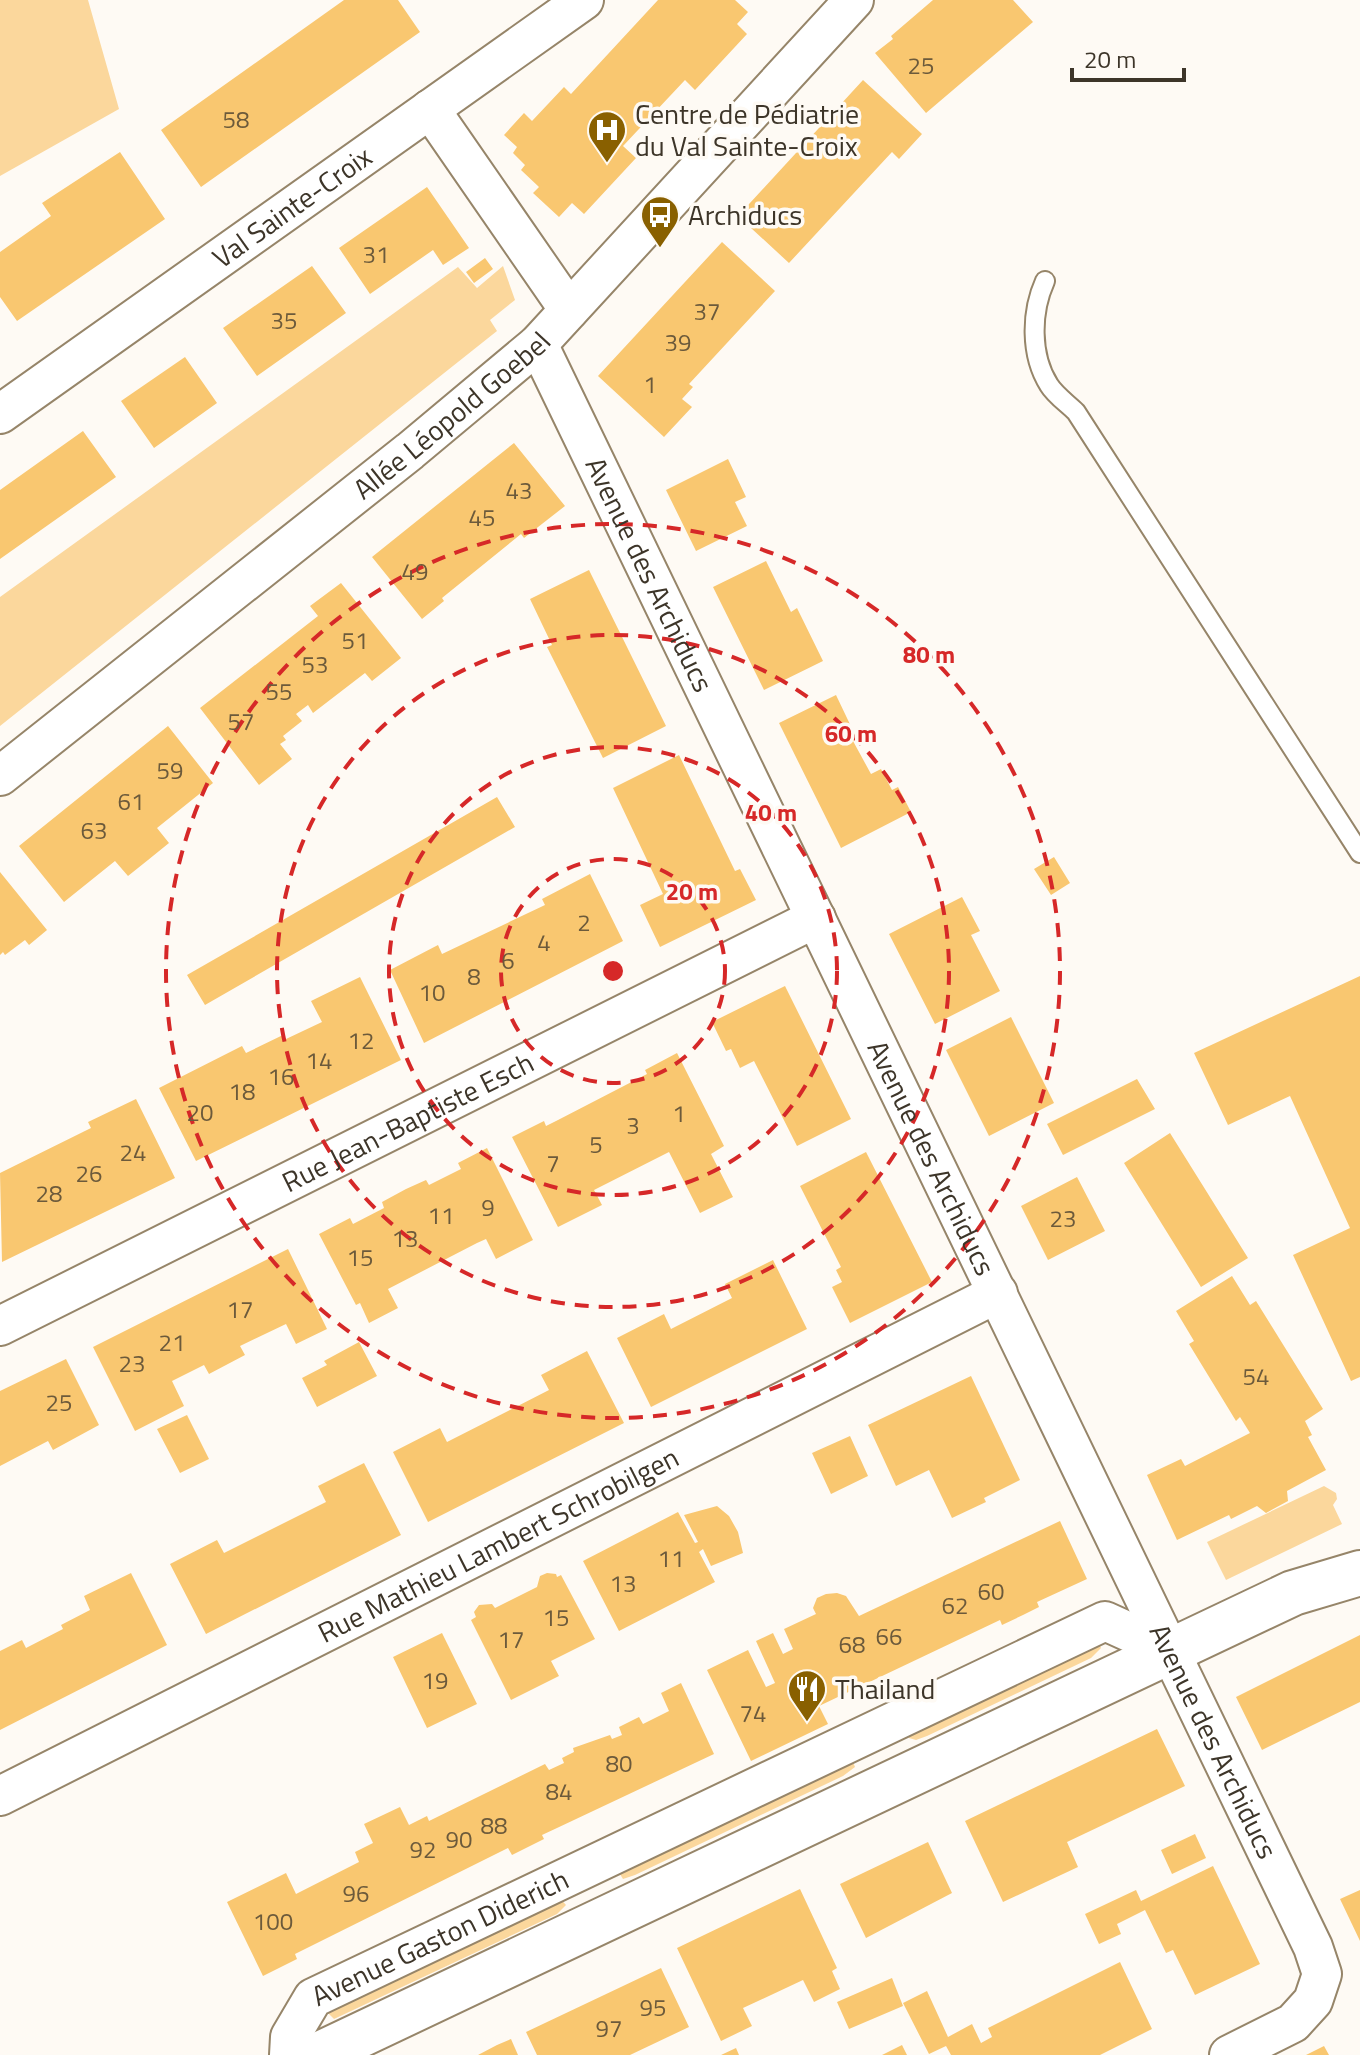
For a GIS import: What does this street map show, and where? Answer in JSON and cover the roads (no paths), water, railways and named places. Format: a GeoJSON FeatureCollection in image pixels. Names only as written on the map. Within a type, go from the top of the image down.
{"type":"FeatureCollection","features":[{"type":"Feature","properties":{"kind":"street","name":"Val Sainte-Croix"},"geometry":{"type":"LineString","coordinates":[[0,414],[584,0]]}},
{"type":"Feature","properties":{"kind":"street","name":"Allée Léopold Goebel"},"geometry":{"type":"LineString","coordinates":[[0,776],[410,451],[538,344],[854,0]]}},
{"type":"Feature","properties":{"kind":"street"},"geometry":{"type":"LineString","coordinates":[[430,109],[569,310]]}},
{"type":"Feature","properties":{"kind":"street","name":"Avenue des Archiducs"},"geometry":{"type":"LineString","coordinates":[[538,344],[1313,1947],[1322,1974],[1313,2001],[1293,2023],[1229,2055]]}},
{"type":"Feature","properties":{"kind":"street","name":"Rue Jean-Baptiste Esch"},"geometry":{"type":"LineString","coordinates":[[0,1326],[816,918]]}},
{"type":"Feature","properties":{"kind":"street","name":"Rue Mathieu Lambert Schrobilgen"},"geometry":{"type":"LineString","coordinates":[[0,1796],[998,1293]]}},
{"type":"Feature","properties":{"kind":"street","name":"Avenue Gaston Diderich"},"geometry":{"type":"LineString","coordinates":[[1293,1593],[1360,1542]]}},
{"type":"Feature","properties":{"kind":"street","name":"Avenue Gaston Diderich"},"geometry":{"type":"LineString","coordinates":[[318,2055],[1293,1593],[1360,1573]]}},
{"type":"Feature","properties":{"kind":"street","name":"Avenue Gaston Diderich"},"geometry":{"type":"LineString","coordinates":[[289,2055],[290,2037],[313,1998],[1105,1621],[1171,1651]]}},
{"type":"Feature","properties":{"kind":"street"},"geometry":{"type":"LineString","coordinates":[[867,1733],[891,1783]]}},
{"type":"Feature","properties":{"kind":"street","name":"Avenue Gaston Diderich"},"geometry":{"type":"LineString","coordinates":[[580,1871],[605,1919]]}},
{"type":"Feature","properties":{"kind":"lane"},"geometry":{"type":"LineString","coordinates":[[1045,281],[1039,295],[1034,328],[1039,362],[1050,387],[1076,412],[1360,853]]}},
{"type":"Feature","properties":{"kind":"place","name":"Centre de Pédiatrie du Val Sainte-Croix"},"geometry":{"type":"Point","coordinates":[607,164]}},
{"type":"Feature","properties":{"kind":"place","name":"Archiducs"},"geometry":{"type":"Point","coordinates":[660,249]}},
{"type":"Feature","properties":{"kind":"place","name":"Thailand"},"geometry":{"type":"Point","coordinates":[807,1723]}}]}
